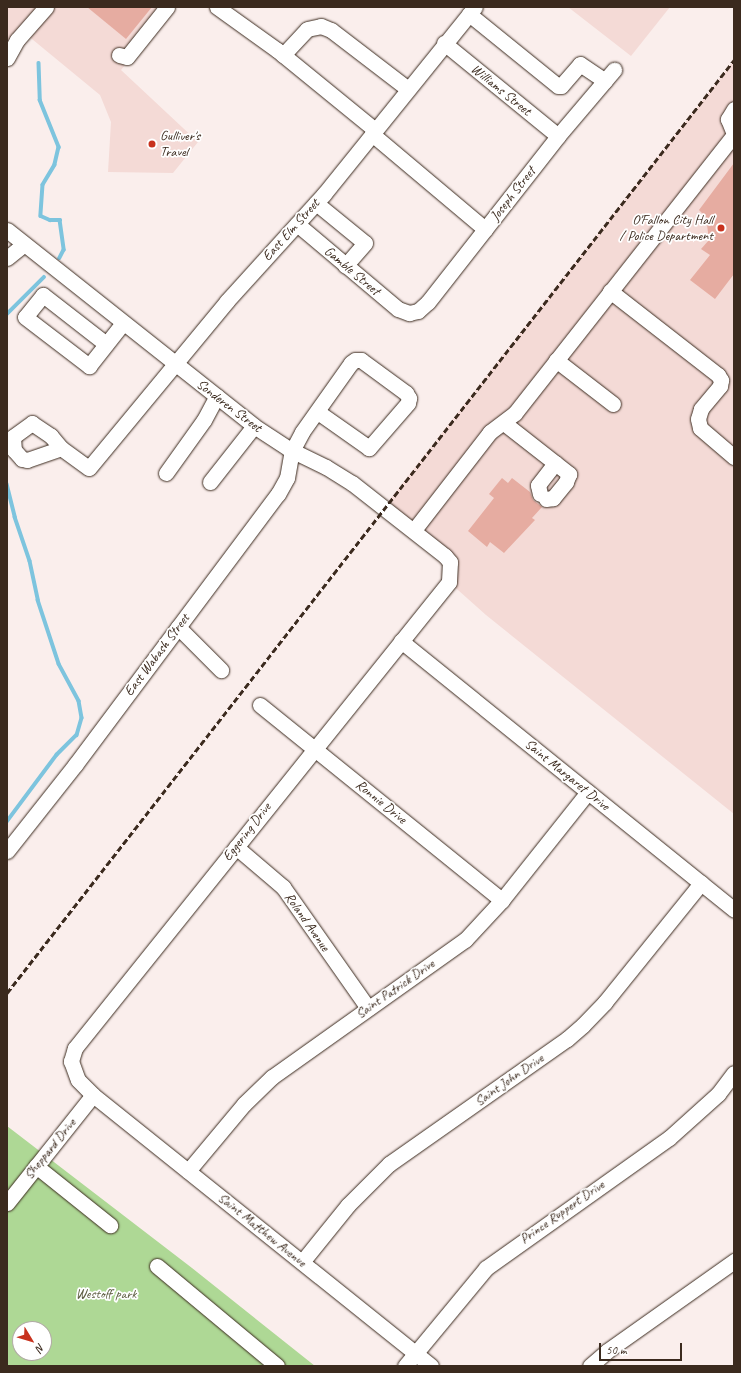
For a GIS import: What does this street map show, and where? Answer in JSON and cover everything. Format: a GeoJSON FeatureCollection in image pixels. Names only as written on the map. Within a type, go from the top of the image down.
{"type":"FeatureCollection","features":[{"type":"Feature","properties":{"kind":"street"},"geometry":{"type":"LineString","coordinates":[[7,58],[26,28],[46,7]]}},
{"type":"Feature","properties":{"kind":"street"},"geometry":{"type":"LineString","coordinates":[[119,55],[126,57],[167,7]]}},
{"type":"Feature","properties":{"kind":"street"},"geometry":{"type":"LineString","coordinates":[[217,7],[283,55],[485,229]]}},
{"type":"Feature","properties":{"kind":"street","name":"East Elm Street"},"geometry":{"type":"LineString","coordinates":[[61,448],[89,468],[174,364],[316,203],[444,43],[472,11]]}},
{"type":"Feature","properties":{"kind":"street","name":"Joseph Street"},"geometry":{"type":"LineString","coordinates":[[409,313],[418,310],[428,302],[558,136],[610,75],[580,64],[561,86],[558,86],[472,11]]}},
{"type":"Feature","properties":{"kind":"street"},"geometry":{"type":"LineString","coordinates":[[283,55],[307,29],[321,26],[331,30],[408,89]]}},
{"type":"Feature","properties":{"kind":"street","name":"Williams Street"},"geometry":{"type":"LineString","coordinates":[[444,43],[558,136]]}},
{"type":"Feature","properties":{"kind":"street"},"geometry":{"type":"LineString","coordinates":[[414,530],[490,432],[504,423],[515,413],[734,135],[728,120],[734,109]]}},
{"type":"Feature","properties":{"kind":"street"},"geometry":{"type":"LineString","coordinates":[[316,203],[365,243],[345,266]]}},
{"type":"Feature","properties":{"kind":"street","name":"Gamble Street"},"geometry":{"type":"LineString","coordinates":[[297,224],[345,266],[398,309],[409,313]]}},
{"type":"Feature","properties":{"kind":"street","name":"Sonderen Street"},"geometry":{"type":"LineString","coordinates":[[7,230],[254,426],[292,451],[326,466],[352,483],[414,530],[445,556],[450,562],[452,573]]}},
{"type":"Feature","properties":{"kind":"street"},"geometry":{"type":"LineString","coordinates":[[7,258],[24,244]]}},
{"type":"Feature","properties":{"kind":"street"},"geometry":{"type":"LineString","coordinates":[[610,291],[718,375],[722,380],[720,386],[700,409],[698,419],[700,428],[734,457]]}},
{"type":"Feature","properties":{"kind":"street"},"geometry":{"type":"LineString","coordinates":[[106,344],[43,295],[25,317],[89,366],[123,323]]}},
{"type":"Feature","properties":{"kind":"street","name":"East Wabash Street"},"geometry":{"type":"LineString","coordinates":[[7,851],[75,765],[278,494],[287,478],[292,451],[302,432],[355,360],[361,360],[406,393],[409,398],[408,403],[369,448],[318,412]]}},
{"type":"Feature","properties":{"kind":"street"},"geometry":{"type":"LineString","coordinates":[[556,360],[613,404]]}},
{"type":"Feature","properties":{"kind":"street"},"geometry":{"type":"LineString","coordinates":[[166,473],[204,420],[217,396]]}},
{"type":"Feature","properties":{"kind":"street"},"geometry":{"type":"LineString","coordinates":[[504,423],[555,463],[568,474],[566,482],[553,498],[543,497],[538,485],[555,463]]}},
{"type":"Feature","properties":{"kind":"street"},"geometry":{"type":"LineString","coordinates":[[210,482],[254,426]]}},
{"type":"Feature","properties":{"kind":"street","name":"Eggering Drive"},"geometry":{"type":"LineString","coordinates":[[93,1095],[78,1080],[73,1072],[71,1061],[75,1048],[314,748],[449,582],[452,573]]}},
{"type":"Feature","properties":{"kind":"street"},"geometry":{"type":"LineString","coordinates":[[178,627],[221,670]]}},
{"type":"Feature","properties":{"kind":"street","name":"Saint Margaret Drive"},"geometry":{"type":"LineString","coordinates":[[401,641],[734,910]]}},
{"type":"Feature","properties":{"kind":"street","name":"Ronnie Drive"},"geometry":{"type":"LineString","coordinates":[[260,705],[502,900]]}},
{"type":"Feature","properties":{"kind":"street","name":"Saint Patrick Drive"},"geometry":{"type":"LineString","coordinates":[[188,1171],[244,1104],[272,1077],[464,940],[502,900],[588,792]]}},
{"type":"Feature","properties":{"kind":"street","name":"Roland Avenue"},"geometry":{"type":"LineString","coordinates":[[236,847],[283,887],[368,1008]]}},
{"type":"Feature","properties":{"kind":"street","name":"Saint John Drive"},"geometry":{"type":"LineString","coordinates":[[302,1262],[348,1205],[389,1164],[567,1040],[583,1025],[605,1002],[701,883]]}},
{"type":"Feature","properties":{"kind":"street","name":"Prince Ruppert Drive"},"geometry":{"type":"LineString","coordinates":[[405,1366],[486,1268],[669,1138],[718,1094],[734,1073]]}},
{"type":"Feature","properties":{"kind":"street","name":"Sheppard Drive"},"geometry":{"type":"LineString","coordinates":[[7,1202],[93,1095]]}},
{"type":"Feature","properties":{"kind":"street","name":"Saint Matthew Avenue"},"geometry":{"type":"LineString","coordinates":[[93,1095],[431,1366]]}},
{"type":"Feature","properties":{"kind":"street"},"geometry":{"type":"LineString","coordinates":[[36,1166],[110,1225]]}},
{"type":"Feature","properties":{"kind":"street"},"geometry":{"type":"LineString","coordinates":[[590,1366],[607,1351],[734,1261]]}},
{"type":"Feature","properties":{"kind":"street"},"geometry":{"type":"LineString","coordinates":[[157,1266],[277,1366]]}},
{"type":"Feature","properties":{"kind":"shaded area"},"geometry":{"type":"Polygon","coordinates":[[[7,7],[172,7],[121,70],[198,142],[173,173],[108,172],[111,122],[100,95],[21,30],[7,46],[7,7]]]}},
{"type":"Feature","properties":{"kind":"shaded area"},"geometry":{"type":"Polygon","coordinates":[[[568,7],[670,7],[631,56],[568,7]]]}},
{"type":"Feature","properties":{"kind":"shaded area"},"geometry":{"type":"Polygon","coordinates":[[[734,60],[734,814],[486,615],[449,582],[452,573],[384,507],[734,60]]]}},
{"type":"Feature","properties":{"kind":"green space","name":"Westoff park"},"geometry":{"type":"Polygon","coordinates":[[[7,1126],[192,1268],[315,1366],[7,1366],[7,1126]]]}},
{"type":"Feature","properties":{"kind":"building"},"geometry":{"type":"Polygon","coordinates":[[[87,7],[152,7],[126,39],[87,7]]]}},
{"type":"Feature","properties":{"kind":"building","name":"O'Fallon City Hall / Police Department"},"geometry":{"type":"Polygon","coordinates":[[[734,163],[734,274],[715,299],[690,280],[710,255],[701,249],[709,240],[706,217],[699,210],[734,163]]]}},
{"type":"Feature","properties":{"kind":"building"},"geometry":{"type":"Polygon","coordinates":[[[502,478],[508,483],[512,478],[530,492],[533,500],[542,507],[532,518],[535,520],[504,553],[490,542],[487,547],[468,531],[494,498],[489,494],[502,478]]]}},
{"type":"Feature","properties":{"kind":"waterway"},"geometry":{"type":"LineString","coordinates":[[39,63],[40,100],[59,147],[55,165],[43,185],[41,216],[50,220],[60,220],[64,250],[60,258]]}},
{"type":"Feature","properties":{"kind":"waterway"},"geometry":{"type":"LineString","coordinates":[[7,314],[44,277]]}},
{"type":"Feature","properties":{"kind":"waterway"},"geometry":{"type":"LineString","coordinates":[[7,484],[15,517],[30,561],[38,600],[59,664],[79,701],[82,718],[77,735],[57,755],[7,822]]}},
{"type":"Feature","properties":{"kind":"railway"},"geometry":{"type":"LineString","coordinates":[[7,993],[734,60]]}},
{"type":"Feature","properties":{"kind":"place","name":"Gulliver's Travel"},"geometry":{"type":"Point","coordinates":[152,144]}},
{"type":"Feature","properties":{"kind":"place","name":"O'Fallon City Hall / Police Department"},"geometry":{"type":"Point","coordinates":[721,228]}}]}
